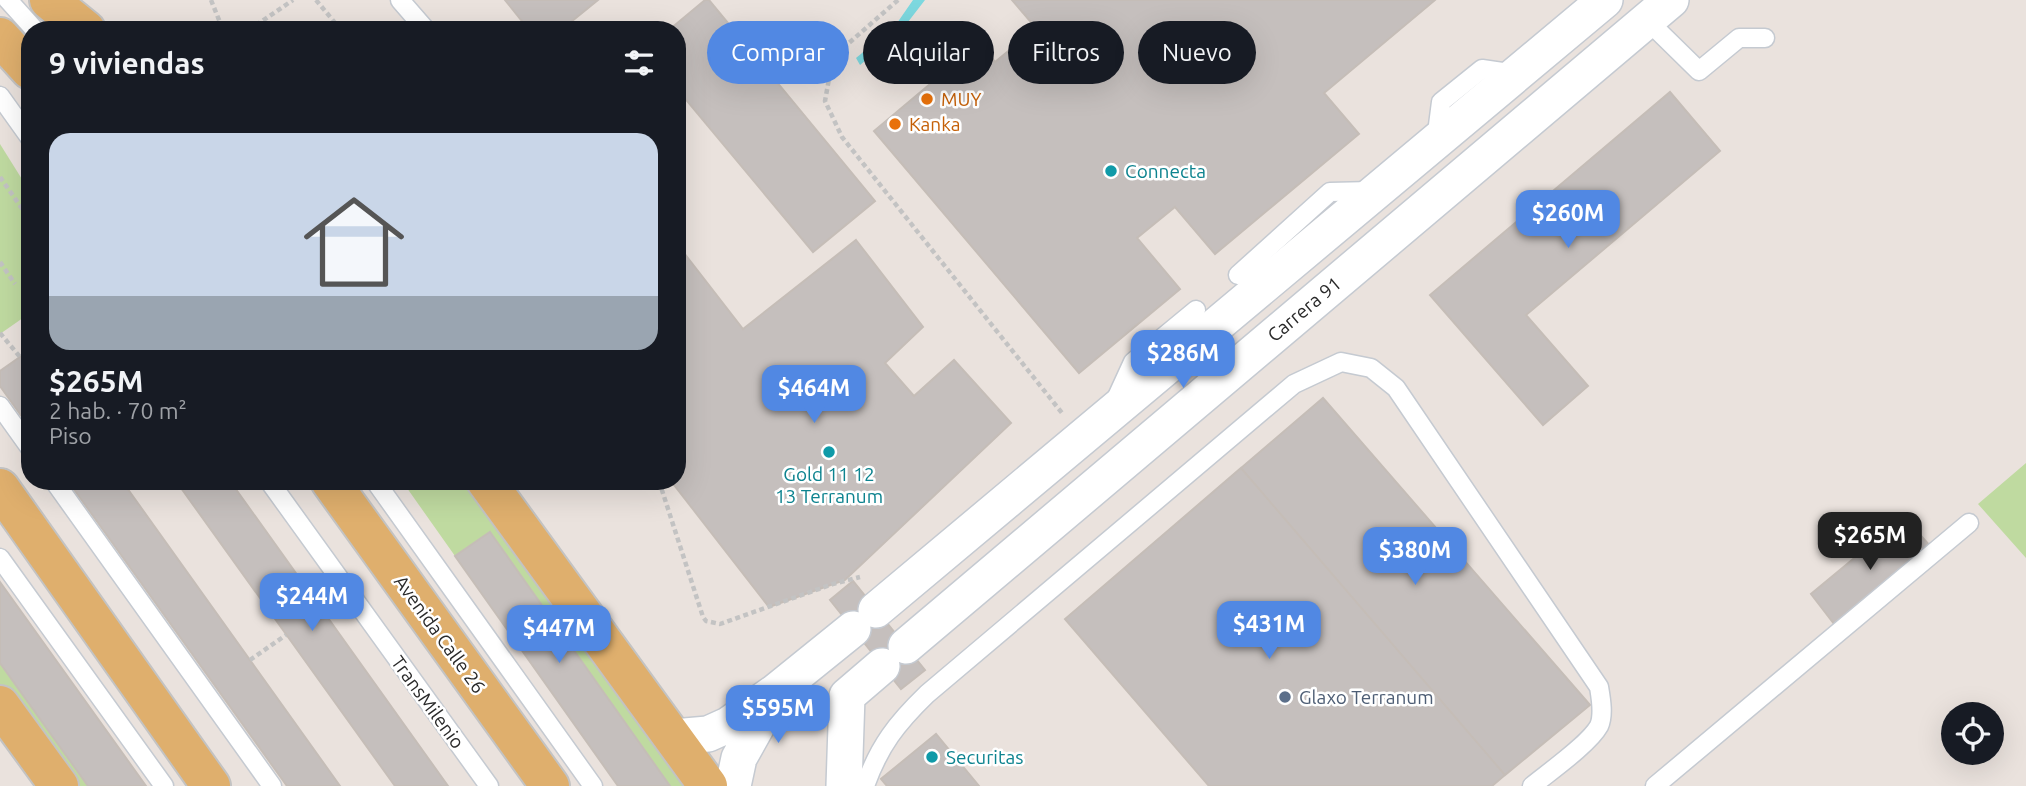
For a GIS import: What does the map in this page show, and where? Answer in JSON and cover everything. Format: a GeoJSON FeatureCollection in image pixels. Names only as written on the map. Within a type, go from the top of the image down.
{"type":"FeatureCollection","features":[{"type":"Feature","properties":{"kind":"main road"},"geometry":{"type":"LineString","coordinates":[[49,0],[75,21]]}},
{"type":"Feature","properties":{"kind":"main road"},"geometry":{"type":"LineString","coordinates":[[0,37],[21,60]]}},
{"type":"Feature","properties":{"kind":"main road"},"geometry":{"type":"LineString","coordinates":[[0,488],[211,786]]}},
{"type":"Feature","properties":{"kind":"main road","name":"Avenida Calle 26"},"geometry":{"type":"LineString","coordinates":[[336,490],[550,786]]}},
{"type":"Feature","properties":{"kind":"main road"},"geometry":{"type":"LineString","coordinates":[[493,490],[708,786]]}},
{"type":"Feature","properties":{"kind":"main road"},"geometry":{"type":"LineString","coordinates":[[0,705],[58,786]]}},
{"type":"Feature","properties":{"kind":"street"},"geometry":{"type":"LineString","coordinates":[[673,737],[708,734],[719,730],[775,692],[1516,74],[1591,5]]}},
{"type":"Feature","properties":{"kind":"street","name":"Carrera 91"},"geometry":{"type":"LineString","coordinates":[[847,696],[1659,10]]}},
{"type":"Feature","properties":{"kind":"street"},"geometry":{"type":"LineString","coordinates":[[818,657],[847,696],[844,786]]}},
{"type":"Feature","properties":{"kind":"street"},"geometry":{"type":"LineString","coordinates":[[733,786],[734,770],[739,758],[775,692]]}},
{"type":"Feature","properties":{"kind":"lane"},"geometry":{"type":"LineString","coordinates":[[8,0],[27,21]]}},
{"type":"Feature","properties":{"kind":"lane"},"geometry":{"type":"LineString","coordinates":[[400,0],[418,21]]}},
{"type":"Feature","properties":{"kind":"lane"},"geometry":{"type":"LineString","coordinates":[[1659,10],[1699,71],[1739,38],[1765,38]]}},
{"type":"Feature","properties":{"kind":"lane"},"geometry":{"type":"LineString","coordinates":[[0,96],[21,125]]}},
{"type":"Feature","properties":{"kind":"lane"},"geometry":{"type":"LineString","coordinates":[[1238,275],[1330,192],[1377,191]]}},
{"type":"Feature","properties":{"kind":"lane"},"geometry":{"type":"LineString","coordinates":[[1109,415],[1133,362],[1196,310]]}},
{"type":"Feature","properties":{"kind":"lane"},"geometry":{"type":"LineString","coordinates":[[865,786],[873,764],[897,723],[927,694],[1294,384],[1341,362],[1371,368],[1396,388],[1599,687],[1602,706],[1600,725],[1586,741],[1532,786]]}},
{"type":"Feature","properties":{"kind":"lane"},"geometry":{"type":"LineString","coordinates":[[0,406],[21,435]]}},
{"type":"Feature","properties":{"kind":"lane"},"geometry":{"type":"LineString","coordinates":[[60,490],[272,786]]}},
{"type":"Feature","properties":{"kind":"lane","name":"TransMilenio"},"geometry":{"type":"LineString","coordinates":[[275,490],[489,786]]}},
{"type":"Feature","properties":{"kind":"lane"},"geometry":{"type":"LineString","coordinates":[[381,490],[593,786]]}},
{"type":"Feature","properties":{"kind":"lane"},"geometry":{"type":"LineString","coordinates":[[1655,786],[1969,523]]}},
{"type":"Feature","properties":{"kind":"lane"},"geometry":{"type":"LineString","coordinates":[[0,558],[164,786]]}},
{"type":"Feature","properties":{"kind":"path"},"geometry":{"type":"LineString","coordinates":[[211,0],[219,21]]}},
{"type":"Feature","properties":{"kind":"path"},"geometry":{"type":"LineString","coordinates":[[262,21],[293,0]]}},
{"type":"Feature","properties":{"kind":"path"},"geometry":{"type":"LineString","coordinates":[[316,0],[334,21]]}},
{"type":"Feature","properties":{"kind":"path"},"geometry":{"type":"LineString","coordinates":[[898,0],[833,57],[825,101],[842,137],[1066,417]]}},
{"type":"Feature","properties":{"kind":"path"},"geometry":{"type":"LineString","coordinates":[[0,177],[21,207]]}},
{"type":"Feature","properties":{"kind":"path"},"geometry":{"type":"LineString","coordinates":[[0,262],[15,284]]}},
{"type":"Feature","properties":{"kind":"path"},"geometry":{"type":"LineString","coordinates":[[0,333],[20,357]]}},
{"type":"Feature","properties":{"kind":"path"},"geometry":{"type":"LineString","coordinates":[[662,490],[706,621],[720,624],[833,584],[868,576]]}},
{"type":"Feature","properties":{"kind":"path"},"geometry":{"type":"LineString","coordinates":[[250,660],[286,635]]}},
{"type":"Feature","properties":{"kind":"green space"},"geometry":{"type":"Polygon","coordinates":[[[0,144],[21,178],[21,319],[0,334],[0,144]]]}},
{"type":"Feature","properties":{"kind":"green space"},"geometry":{"type":"Polygon","coordinates":[[[2026,463],[2026,558],[1978,504],[2026,463]]]}},
{"type":"Feature","properties":{"kind":"green space"},"geometry":{"type":"Polygon","coordinates":[[[408,490],[476,490],[687,786],[670,786],[490,532],[455,556],[408,490]]]}},
{"type":"Feature","properties":{"kind":"green space"},"geometry":{"type":"Polygon","coordinates":[[[0,663],[88,786],[73,786],[0,685],[0,663]]]}},
{"type":"Feature","properties":{"kind":"water"},"geometry":{"type":"Polygon","coordinates":[[[913,0],[925,0],[909,21],[898,21],[913,0]]]}},
{"type":"Feature","properties":{"kind":"water"},"geometry":{"type":"Polygon","coordinates":[[[863,52],[863,63],[860,65],[856,58],[863,52]]]}},
{"type":"Feature","properties":{"kind":"building"},"geometry":{"type":"Polygon","coordinates":[[[505,0],[598,0],[572,21],[522,21],[505,0]]]}},
{"type":"Feature","properties":{"kind":"building"},"geometry":{"type":"Polygon","coordinates":[[[705,0],[709,0],[726,21],[707,21],[707,84],[778,84],[875,201],[813,252],[686,100],[686,21],[680,21],[705,0]]]}},
{"type":"Feature","properties":{"kind":"building","name":"Connecta"},"geometry":{"type":"Polygon","coordinates":[[[1012,0],[1435,0],[1324,93],[1359,134],[1215,254],[1175,207],[1137,238],[1180,289],[1079,373],[874,131],[930,84],[994,84],[994,61],[1008,51],[1008,84],[1124,84],[1124,21],[1030,21],[1012,0]]]}},
{"type":"Feature","properties":{"kind":"building"},"geometry":{"type":"Polygon","coordinates":[[[1670,92],[1720,151],[1526,315],[1588,386],[1543,425],[1430,295],[1670,92]]]}},
{"type":"Feature","properties":{"kind":"building","name":"Gold 11 12 13 Terranum"},"geometry":{"type":"Polygon","coordinates":[[[856,240],[923,327],[885,363],[914,396],[954,360],[1011,423],[845,580],[769,607],[678,490],[686,490],[686,256],[743,329],[856,240]]]}},
{"type":"Feature","properties":{"kind":"building"},"geometry":{"type":"Polygon","coordinates":[[[21,356],[21,415],[0,386],[0,371],[21,356]]]}},
{"type":"Feature","properties":{"kind":"building"},"geometry":{"type":"Polygon","coordinates":[[[1323,398],[1590,705],[1505,775],[1241,468],[1323,398]]]}},
{"type":"Feature","properties":{"kind":"building","name":"Glaxo Terranum"},"geometry":{"type":"Polygon","coordinates":[[[1241,468],[1505,775],[1492,786],[1209,786],[1065,619],[1241,468]]]}},
{"type":"Feature","properties":{"kind":"building"},"geometry":{"type":"Polygon","coordinates":[[[74,490],[128,490],[340,786],[287,786],[74,490]]]}},
{"type":"Feature","properties":{"kind":"building"},"geometry":{"type":"Polygon","coordinates":[[[182,490],[236,490],[448,786],[395,786],[182,490]]]}},
{"type":"Feature","properties":{"kind":"building"},"geometry":{"type":"Polygon","coordinates":[[[1904,517],[1931,547],[1838,629],[1811,594],[1904,517]]]}},
{"type":"Feature","properties":{"kind":"building"},"geometry":{"type":"Polygon","coordinates":[[[490,532],[670,786],[618,786],[455,556],[490,532]]]}},
{"type":"Feature","properties":{"kind":"building"},"geometry":{"type":"Polygon","coordinates":[[[490,532],[670,786],[618,786],[455,556],[490,532]]]}},
{"type":"Feature","properties":{"kind":"building"},"geometry":{"type":"Polygon","coordinates":[[[853,581],[925,670],[901,689],[830,600],[853,581]]]}},
{"type":"Feature","properties":{"kind":"building"},"geometry":{"type":"Polygon","coordinates":[[[0,582],[146,786],[88,786],[0,663],[0,582]]]}},
{"type":"Feature","properties":{"kind":"building"},"geometry":{"type":"Polygon","coordinates":[[[0,582],[146,786],[88,786],[0,663],[0,582]]]}},
{"type":"Feature","properties":{"kind":"building","name":"Securitas"},"geometry":{"type":"Polygon","coordinates":[[[936,734],[979,786],[887,786],[881,779],[936,734]]]}},
{"type":"Feature","properties":{"kind":"place","name":"MUY"},"geometry":{"type":"Point","coordinates":[927,99]}},
{"type":"Feature","properties":{"kind":"place","name":"Kanka"},"geometry":{"type":"Point","coordinates":[895,124]}},
{"type":"Feature","properties":{"kind":"place","name":"Connecta"},"geometry":{"type":"Point","coordinates":[1111,171]}},
{"type":"Feature","properties":{"kind":"place","name":"Gold 11 12 13 Terranum"},"geometry":{"type":"Point","coordinates":[829,452]}},
{"type":"Feature","properties":{"kind":"place","name":"Glaxo Terranum"},"geometry":{"type":"Point","coordinates":[1285,697]}},
{"type":"Feature","properties":{"kind":"place","name":"Securitas"},"geometry":{"type":"Point","coordinates":[932,757]}}]}
